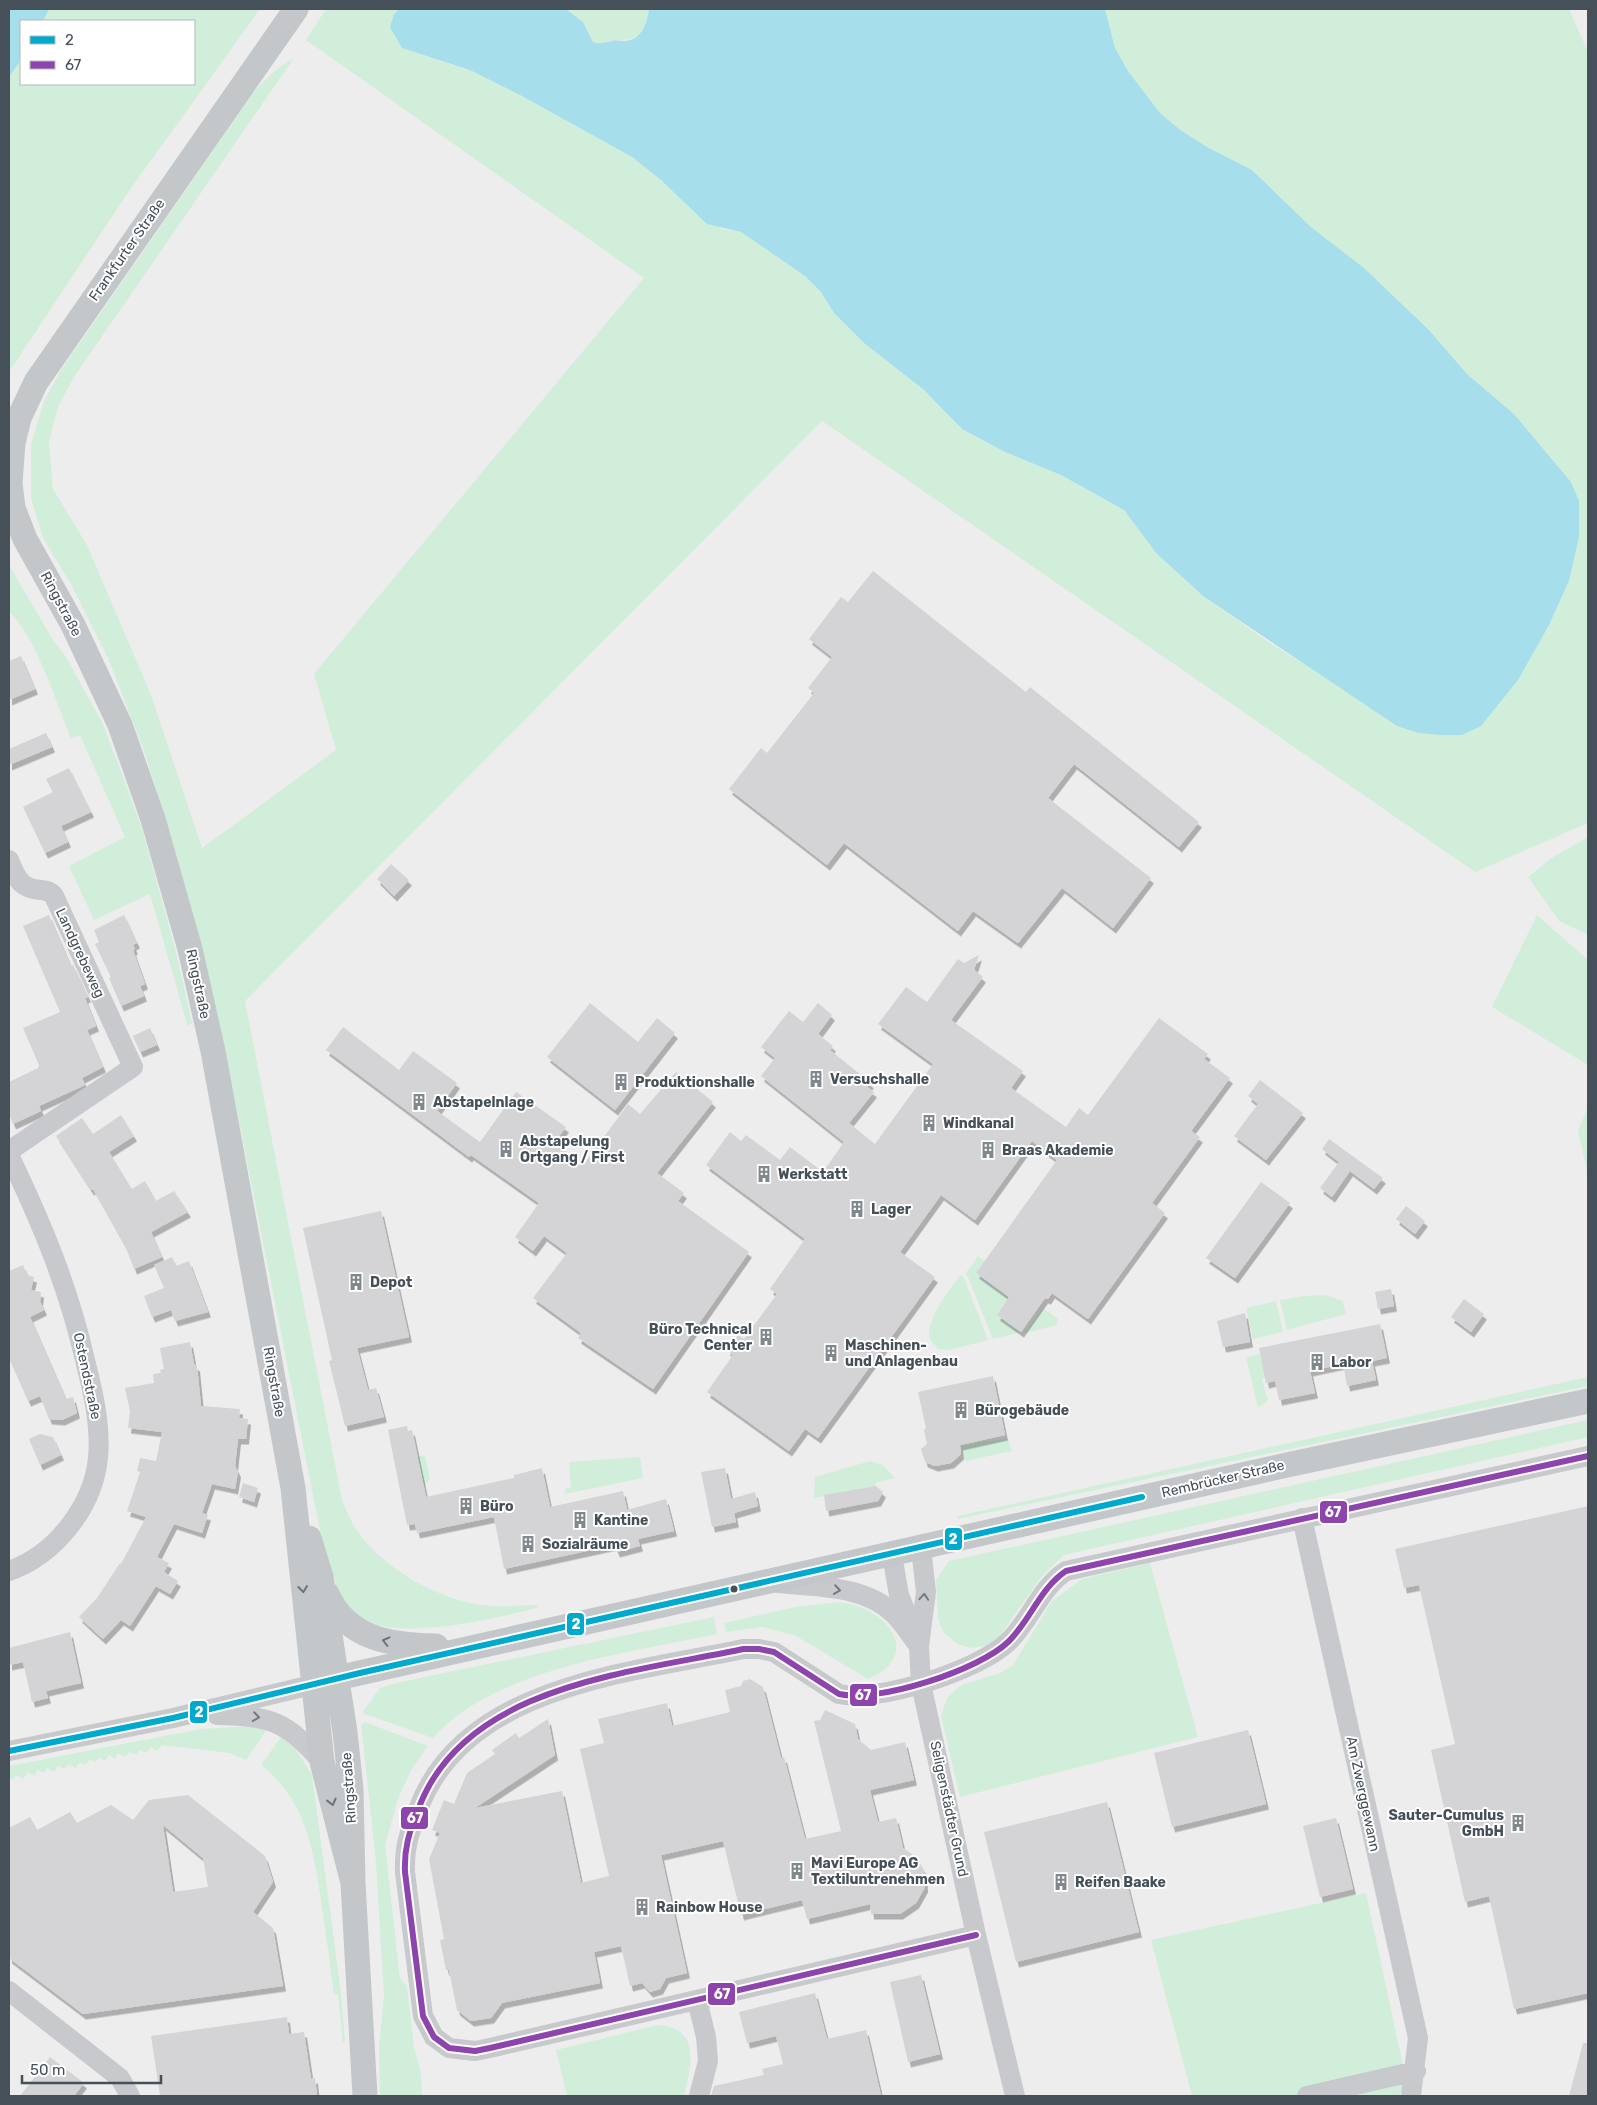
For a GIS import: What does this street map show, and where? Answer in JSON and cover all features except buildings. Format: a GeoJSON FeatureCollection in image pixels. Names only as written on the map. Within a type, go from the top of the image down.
{"type":"FeatureCollection","features":[{"type":"Feature","properties":{"kind":"main road","name":"Frankfurter Straße"},"geometry":{"type":"LineString","coordinates":[[11,509],[12,443],[20,418],[36,382],[296,9]]}},
{"type":"Feature","properties":{"kind":"main road","name":"Ringstraße"},"geometry":{"type":"LineString","coordinates":[[11,509],[25,539],[80,639],[120,726],[134,761],[173,882],[213,1051],[293,1488],[312,1685],[322,1762],[352,1884]]}},
{"type":"Feature","properties":{"kind":"main road","name":"Rembrücker Straße"},"geometry":{"type":"LineString","coordinates":[[337,1678],[1287,1465],[1588,1401]]}},
{"type":"Feature","properties":{"kind":"main road","name":"Ringstraße"},"geometry":{"type":"LineString","coordinates":[[293,1488],[320,1578],[337,1678],[351,1789],[352,1884],[365,2096]]}},
{"type":"Feature","properties":{"kind":"main road"},"geometry":{"type":"LineString","coordinates":[[320,1578],[332,1604],[343,1619],[365,1635],[402,1645],[486,1644]]}},
{"type":"Feature","properties":{"kind":"street","name":"Landgrebeweg"},"geometry":{"type":"LineString","coordinates":[[9,860],[15,874],[23,884],[28,888],[49,891],[54,896],[133,1067],[9,1151]]}},
{"type":"Feature","properties":{"kind":"street","name":"Ostendstraße"},"geometry":{"type":"LineString","coordinates":[[9,1155],[44,1232],[71,1303],[95,1406],[98,1444],[94,1473],[82,1505],[72,1523],[59,1540],[43,1552],[9,1571]]}},
{"type":"Feature","properties":{"kind":"street"},"geometry":{"type":"LineString","coordinates":[[976,1935],[476,2051],[460,2051],[439,2043],[423,2016],[405,1872],[406,1843],[422,1797],[432,1778],[454,1750],[478,1730],[503,1714],[565,1688],[602,1678],[743,1649],[759,1649],[774,1652],[839,1694],[851,1697],[879,1694],[922,1684],[981,1660],[997,1651],[1021,1627],[1056,1578],[1066,1571],[1588,1456]]}},
{"type":"Feature","properties":{"kind":"street","name":"Am Zwerggewann"},"geometry":{"type":"LineString","coordinates":[[1302,1518],[1418,2038],[1416,2071],[1411,2096]]}},
{"type":"Feature","properties":{"kind":"street","name":"Seligenstädter Grund"},"geometry":{"type":"LineString","coordinates":[[921,1548],[926,1592],[919,1646],[922,1684],[976,1935],[1015,2096]]}},
{"type":"Feature","properties":{"kind":"street"},"geometry":{"type":"LineString","coordinates":[[892,1555],[899,1595],[919,1646]]}},
{"type":"Feature","properties":{"kind":"street"},"geometry":{"type":"LineString","coordinates":[[771,1582],[855,1592],[872,1598],[895,1615],[919,1646]]}},
{"type":"Feature","properties":{"kind":"street","name":"Rembrücker Straße"},"geometry":{"type":"LineString","coordinates":[[9,1751],[173,1718],[337,1678]]}},
{"type":"Feature","properties":{"kind":"street"},"geometry":{"type":"LineString","coordinates":[[173,1718],[212,1715],[248,1716],[267,1719],[296,1734],[322,1762]]}},
{"type":"Feature","properties":{"kind":"street"},"geometry":{"type":"LineString","coordinates":[[9,1991],[120,2078],[130,2096]]}},
{"type":"Feature","properties":{"kind":"street"},"geometry":{"type":"LineString","coordinates":[[697,2000],[706,2036],[708,2062],[698,2096]]}},
{"type":"Feature","properties":{"kind":"street"},"geometry":{"type":"LineString","coordinates":[[1307,2096],[1416,2071]]}},
{"type":"Feature","properties":{"kind":"green space"},"geometry":{"type":"Polygon","coordinates":[[[9,9],[260,9],[129,191],[9,372],[9,9]]]}},
{"type":"Feature","properties":{"kind":"green space"},"geometry":{"type":"Polygon","coordinates":[[[326,9],[399,9],[394,14],[402,48],[470,70],[520,95],[632,157],[722,229],[741,232],[805,276],[821,292],[834,313],[864,343],[924,390],[962,429],[1005,452],[1061,475],[1124,510],[1156,553],[1203,596],[1270,643],[1307,666],[1481,726],[1549,625],[1569,581],[1579,537],[1571,482],[1514,414],[1467,374],[1429,330],[1364,268],[1311,227],[1252,170],[1207,147],[1179,129],[1160,113],[1128,71],[1115,48],[1105,9],[1569,9],[1588,52],[1588,823],[1475,872],[822,421],[245,1001],[342,1500],[350,1518],[364,1540],[378,1555],[413,1580],[432,1590],[452,1598],[491,1606],[537,1605],[537,1608],[469,1623],[417,1628],[393,1628],[371,1623],[354,1615],[343,1600],[332,1571],[328,1571],[220,1025],[173,843],[144,751],[108,658],[72,586],[43,538],[31,498],[31,444],[44,401],[61,370],[255,90],[278,68],[294,58],[74,377],[58,407],[49,442],[53,489],[87,545],[151,695],[202,848],[336,750],[314,674],[644,278],[306,40],[326,9]]]}},
{"type":"Feature","properties":{"kind":"green space"},"geometry":{"type":"Polygon","coordinates":[[[566,9],[649,9],[645,27],[639,36],[596,43],[593,42],[583,22],[566,9]]]}},
{"type":"Feature","properties":{"kind":"green space"},"geometry":{"type":"Polygon","coordinates":[[[9,565],[53,640],[66,657],[103,724],[141,825],[175,948],[192,1023],[188,1027],[150,894],[94,920],[69,866],[125,837],[80,735],[71,738],[36,652],[18,622],[9,612],[9,565]]]}},
{"type":"Feature","properties":{"kind":"green space"},"geometry":{"type":"Polygon","coordinates":[[[1588,837],[1588,935],[1559,921],[1528,877],[1550,859],[1588,837]]]}},
{"type":"Feature","properties":{"kind":"green space"},"geometry":{"type":"Polygon","coordinates":[[[1537,915],[1588,960],[1588,1065],[1492,1007],[1537,915]]]}},
{"type":"Feature","properties":{"kind":"green space"},"geometry":{"type":"Polygon","coordinates":[[[1588,1107],[1588,1176],[1578,1131],[1588,1107]]]}},
{"type":"Feature","properties":{"kind":"green space"},"geometry":{"type":"Polygon","coordinates":[[[978,1256],[985,1261],[976,1273],[1009,1297],[997,1315],[1021,1332],[993,1339],[968,1277],[965,1274],[978,1256]]]}},
{"type":"Feature","properties":{"kind":"green space"},"geometry":{"type":"Polygon","coordinates":[[[960,1275],[964,1278],[988,1340],[949,1350],[938,1349],[930,1339],[931,1324],[939,1306],[960,1275]]]}},
{"type":"Feature","properties":{"kind":"green space"},"geometry":{"type":"Polygon","coordinates":[[[1325,1295],[1343,1301],[1346,1314],[1287,1330],[1280,1300],[1325,1295]]]}},
{"type":"Feature","properties":{"kind":"green space"},"geometry":{"type":"Polygon","coordinates":[[[1276,1301],[1283,1332],[1253,1339],[1246,1308],[1276,1301]]]}},
{"type":"Feature","properties":{"kind":"green space"},"geometry":{"type":"Polygon","coordinates":[[[1043,1308],[1057,1318],[1058,1322],[1054,1326],[1025,1333],[1043,1308]]]}},
{"type":"Feature","properties":{"kind":"green space"},"geometry":{"type":"Polygon","coordinates":[[[1260,1354],[1266,1378],[1262,1379],[1268,1400],[1258,1408],[1246,1357],[1260,1354]]]}},
{"type":"Feature","properties":{"kind":"green space"},"geometry":{"type":"Polygon","coordinates":[[[1588,1377],[1588,1386],[958,1519],[958,1516],[1588,1377]]]}},
{"type":"Feature","properties":{"kind":"green space"},"geometry":{"type":"Polygon","coordinates":[[[1588,1420],[1588,1437],[1064,1555],[1041,1577],[998,1639],[985,1646],[971,1648],[957,1644],[944,1633],[938,1620],[936,1580],[949,1561],[1588,1420]]]}},
{"type":"Feature","properties":{"kind":"green space"},"geometry":{"type":"Polygon","coordinates":[[[1008,1439],[1012,1451],[965,1461],[960,1445],[967,1446],[979,1442],[1008,1439]]]}},
{"type":"Feature","properties":{"kind":"green space"},"geometry":{"type":"Polygon","coordinates":[[[425,1455],[430,1479],[424,1487],[417,1457],[425,1455]]]}},
{"type":"Feature","properties":{"kind":"green space"},"geometry":{"type":"Polygon","coordinates":[[[640,1457],[643,1478],[565,1494],[565,1489],[571,1487],[569,1462],[640,1457]]]}},
{"type":"Feature","properties":{"kind":"green space"},"geometry":{"type":"Polygon","coordinates":[[[870,1461],[883,1465],[895,1478],[875,1483],[876,1486],[814,1498],[815,1477],[870,1461]]]}},
{"type":"Feature","properties":{"kind":"green space"},"geometry":{"type":"Polygon","coordinates":[[[1150,1563],[1198,1737],[960,1797],[941,1716],[947,1698],[961,1685],[1000,1673],[1013,1665],[1052,1601],[1082,1579],[1150,1563]]]}},
{"type":"Feature","properties":{"kind":"green space"},"geometry":{"type":"Polygon","coordinates":[[[840,1602],[859,1606],[869,1611],[881,1619],[889,1628],[894,1637],[895,1656],[890,1665],[881,1673],[868,1679],[796,1636],[763,1627],[726,1632],[724,1623],[795,1607],[840,1602]]]}},
{"type":"Feature","properties":{"kind":"green space"},"geometry":{"type":"Polygon","coordinates":[[[714,1617],[717,1634],[605,1657],[527,1679],[491,1695],[459,1714],[433,1738],[362,1713],[380,1688],[396,1683],[714,1617]]]}},
{"type":"Feature","properties":{"kind":"green space"},"geometry":{"type":"Polygon","coordinates":[[[365,1722],[428,1746],[411,1770],[398,1799],[385,1845],[400,1978],[407,1987],[414,2047],[421,2074],[422,2096],[380,2096],[379,2046],[384,1998],[376,1863],[361,1724],[365,1722]]]}},
{"type":"Feature","properties":{"kind":"green space"},"geometry":{"type":"Polygon","coordinates":[[[251,1726],[268,1728],[246,1760],[230,1753],[162,1745],[157,1751],[151,1747],[146,1753],[140,1750],[136,1755],[129,1752],[125,1757],[118,1753],[115,1759],[109,1755],[105,1761],[99,1757],[95,1763],[90,1759],[85,1765],[80,1762],[75,1768],[69,1764],[64,1769],[58,1766],[54,1772],[47,1768],[44,1773],[38,1770],[34,1776],[28,1772],[23,1779],[16,1775],[13,1780],[9,1778],[9,1766],[201,1729],[251,1726]]]}},
{"type":"Feature","properties":{"kind":"green space"},"geometry":{"type":"Polygon","coordinates":[[[281,1737],[295,1748],[312,1775],[341,1993],[345,2040],[343,2043],[338,1994],[334,1994],[316,1867],[306,1829],[289,1795],[261,1765],[281,1737]]]}},
{"type":"Feature","properties":{"kind":"green space"},"geometry":{"type":"Polygon","coordinates":[[[1366,1893],[1405,2075],[1400,2096],[1192,2096],[1151,1940],[1366,1893]]]}},
{"type":"Feature","properties":{"kind":"green space"},"geometry":{"type":"Polygon","coordinates":[[[658,2025],[672,2028],[682,2033],[687,2041],[690,2051],[690,2062],[684,2096],[567,2096],[556,2050],[658,2025]]]}},
{"type":"Feature","properties":{"kind":"water"},"geometry":{"type":"Polygon","coordinates":[[[9,9],[49,9],[44,20],[20,20],[20,61],[9,77],[9,9]]]}},
{"type":"Feature","properties":{"kind":"water"},"geometry":{"type":"Polygon","coordinates":[[[399,9],[566,9],[583,22],[593,42],[600,43],[635,38],[645,25],[649,9],[1105,9],[1115,48],[1128,71],[1160,113],[1179,129],[1207,147],[1252,170],[1311,227],[1364,268],[1429,330],[1467,374],[1514,414],[1571,482],[1579,501],[1579,537],[1569,581],[1549,625],[1518,680],[1481,726],[1462,735],[1419,733],[1397,726],[1203,596],[1156,553],[1124,510],[1061,475],[1005,452],[962,429],[924,390],[864,343],[834,313],[821,292],[805,276],[741,232],[707,224],[662,181],[632,157],[520,95],[470,70],[402,48],[390,27],[394,14],[399,9]]]}},
{"type":"Feature","properties":{"kind":"transit line","name":"67"},"geometry":{"type":"LineString","coordinates":[[976,1935],[490,2048],[475,2051],[449,2048],[434,2037],[423,2016],[405,1872],[406,1848],[418,1810],[440,1768],[472,1735],[511,1710],[555,1692],[651,1667],[743,1649],[759,1649],[774,1652],[839,1694],[878,1694],[902,1689],[952,1673],[994,1653],[1016,1634],[1049,1586],[1066,1571],[1588,1456]]}},
{"type":"Feature","properties":{"kind":"transit line","name":"2"},"geometry":{"type":"LineString","coordinates":[[9,1751],[173,1718],[360,1673],[1142,1497]]}},
{"type":"Feature","properties":{"kind":"place","name":"Versuchshalle"},"geometry":{"type":"Point","coordinates":[816,1079]}},
{"type":"Feature","properties":{"kind":"place","name":"Produktionshalle"},"geometry":{"type":"Point","coordinates":[621,1082]}},
{"type":"Feature","properties":{"kind":"place","name":"Abstapelnlage"},"geometry":{"type":"Point","coordinates":[419,1102]}},
{"type":"Feature","properties":{"kind":"place","name":"Windkanal"},"geometry":{"type":"Point","coordinates":[929,1123]}},
{"type":"Feature","properties":{"kind":"place","name":"Abstapelung Ortgang / First"},"geometry":{"type":"Point","coordinates":[506,1149]}},
{"type":"Feature","properties":{"kind":"place","name":"Braas Akademie"},"geometry":{"type":"Point","coordinates":[988,1150]}},
{"type":"Feature","properties":{"kind":"place","name":"Werkstatt"},"geometry":{"type":"Point","coordinates":[764,1174]}},
{"type":"Feature","properties":{"kind":"place","name":"Lager"},"geometry":{"type":"Point","coordinates":[857,1209]}},
{"type":"Feature","properties":{"kind":"place","name":"Depot"},"geometry":{"type":"Point","coordinates":[356,1282]}},
{"type":"Feature","properties":{"kind":"place","name":"Büro Technical Center"},"geometry":{"type":"Point","coordinates":[766,1337]}},
{"type":"Feature","properties":{"kind":"place","name":"Maschinen- und Anlagenbau"},"geometry":{"type":"Point","coordinates":[831,1353]}},
{"type":"Feature","properties":{"kind":"place","name":"Labor"},"geometry":{"type":"Point","coordinates":[1317,1362]}},
{"type":"Feature","properties":{"kind":"place","name":"Bürogebäude"},"geometry":{"type":"Point","coordinates":[961,1410]}},
{"type":"Feature","properties":{"kind":"place","name":"Büro"},"geometry":{"type":"Point","coordinates":[466,1506]}},
{"type":"Feature","properties":{"kind":"place","name":"Kantine"},"geometry":{"type":"Point","coordinates":[580,1520]}},
{"type":"Feature","properties":{"kind":"place","name":"Sozialräume"},"geometry":{"type":"Point","coordinates":[528,1544]}},
{"type":"Feature","properties":{"kind":"place","name":"Sauter-Cumulus GmbH"},"geometry":{"type":"Point","coordinates":[1518,1823]}},
{"type":"Feature","properties":{"kind":"place","name":"Mavi Europe AG Textiluntrenehmen"},"geometry":{"type":"Point","coordinates":[797,1871]}},
{"type":"Feature","properties":{"kind":"place","name":"Reifen Baake"},"geometry":{"type":"Point","coordinates":[1061,1882]}},
{"type":"Feature","properties":{"kind":"place","name":"Rainbow House"},"geometry":{"type":"Point","coordinates":[642,1907]}}]}
